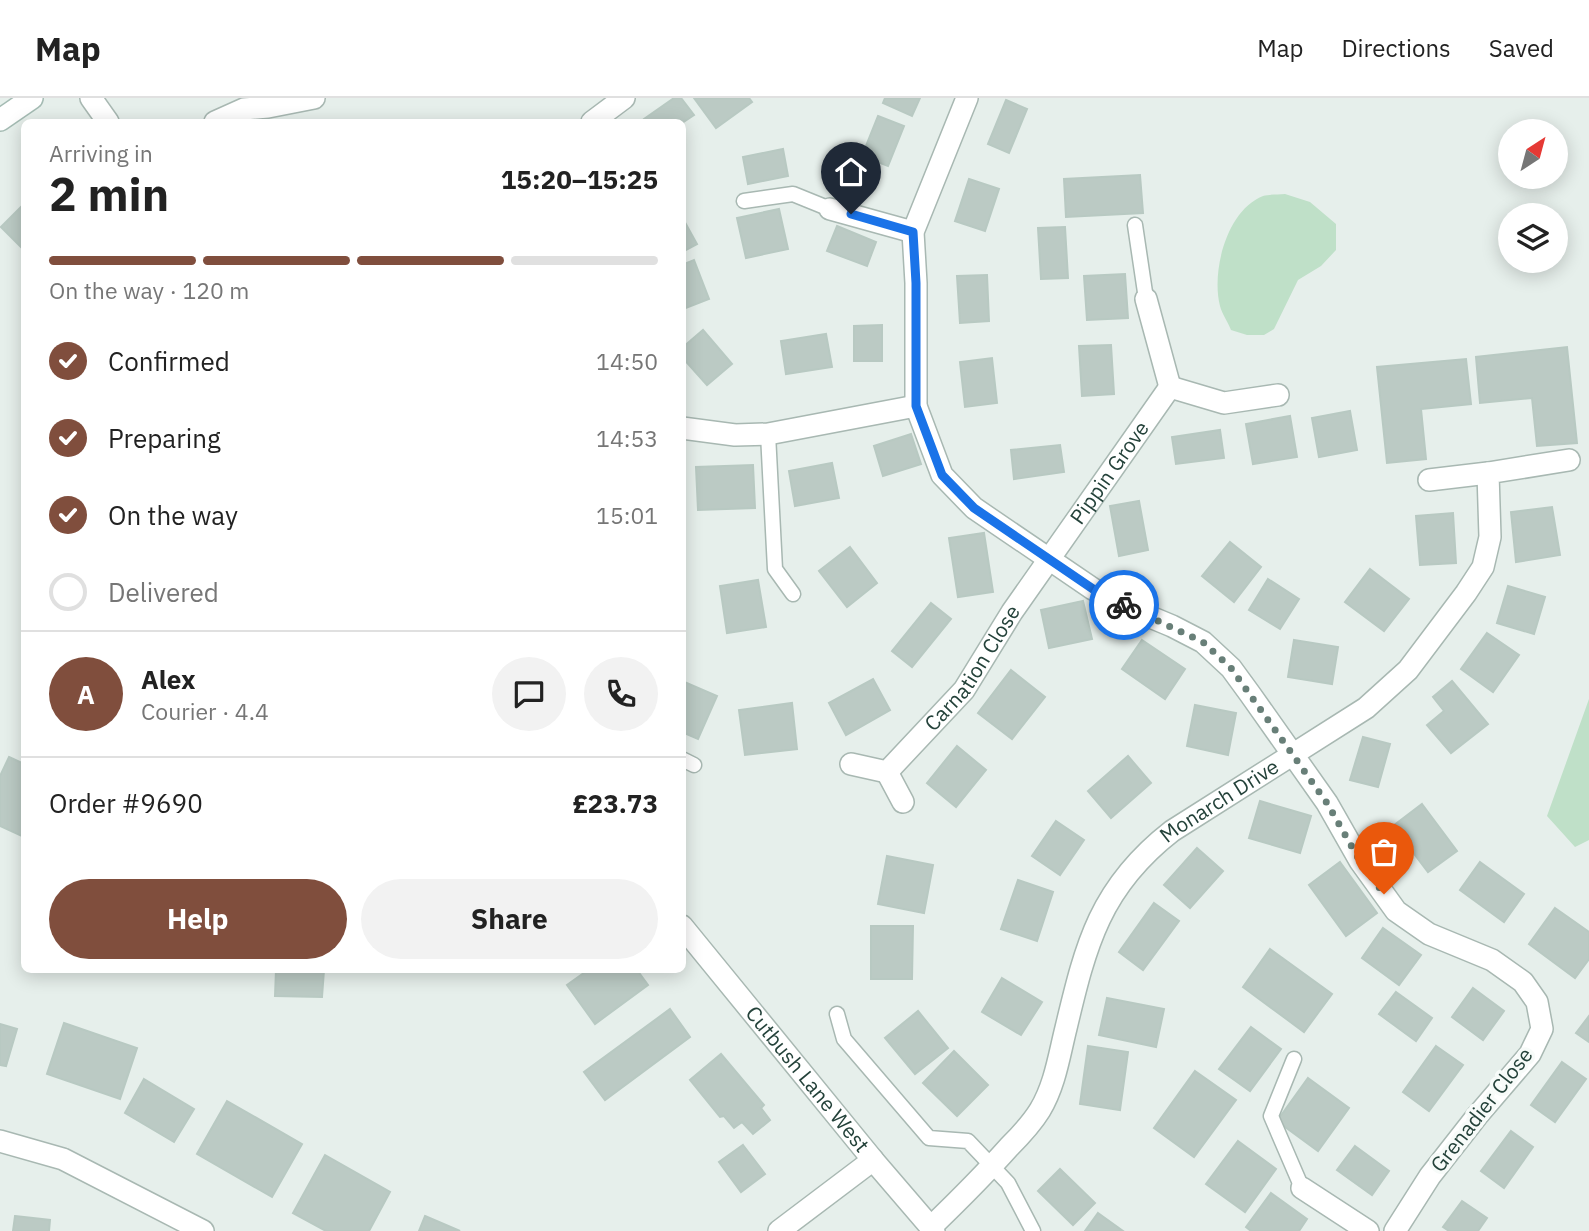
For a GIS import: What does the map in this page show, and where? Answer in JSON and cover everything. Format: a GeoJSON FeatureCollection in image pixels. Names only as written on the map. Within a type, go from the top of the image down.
{"type":"FeatureCollection","features":[{"type":"Feature","properties":{"kind":"street"},"geometry":{"type":"LineString","coordinates":[[0,120],[32,98]]}},
{"type":"Feature","properties":{"kind":"street"},"geometry":{"type":"LineString","coordinates":[[91,98],[106,119]]}},
{"type":"Feature","properties":{"kind":"street"},"geometry":{"type":"LineString","coordinates":[[222,119],[244,109],[314,98]]}},
{"type":"Feature","properties":{"kind":"street"},"geometry":{"type":"LineString","coordinates":[[596,119],[624,98]]}},
{"type":"Feature","properties":{"kind":"street"},"geometry":{"type":"LineString","coordinates":[[686,429],[735,435],[768,434],[916,406],[916,283],[913,232],[967,98]]}},
{"type":"Feature","properties":{"kind":"street"},"geometry":{"type":"LineString","coordinates":[[830,209],[913,232]]}},
{"type":"Feature","properties":{"kind":"street"},"geometry":{"type":"LineString","coordinates":[[1146,299],[1170,387],[1224,403],[1278,395]]}},
{"type":"Feature","properties":{"kind":"street","name":"Pippin Grove"},"geometry":{"type":"LineString","coordinates":[[1050,559],[1170,387]]}},
{"type":"Feature","properties":{"kind":"street","name":"Grenadier Close"},"geometry":{"type":"LineString","coordinates":[[916,406],[942,475],[974,508],[1093,589],[1203,642],[1231,668],[1294,755],[1327,803],[1360,861],[1396,911],[1429,934],[1492,960],[1523,982],[1538,1002],[1542,1029],[1530,1054],[1430,1176],[1395,1231]]}},
{"type":"Feature","properties":{"kind":"street"},"geometry":{"type":"LineString","coordinates":[[1429,480],[1569,460]]}},
{"type":"Feature","properties":{"kind":"street","name":"Monarch Drive"},"geometry":{"type":"LineString","coordinates":[[932,1229],[1040,1110],[1053,1082],[1094,926],[1113,892],[1146,851],[1172,831],[1366,708],[1408,670],[1483,567],[1490,537],[1488,473]]}},
{"type":"Feature","properties":{"kind":"street","name":"Carnation Close"},"geometry":{"type":"LineString","coordinates":[[887,772],[964,690],[1012,612],[1050,559]]}},
{"type":"Feature","properties":{"kind":"street"},"geometry":{"type":"LineString","coordinates":[[851,764],[887,772],[903,802]]}},
{"type":"Feature","properties":{"kind":"street","name":"Cutbush Lane West"},"geometry":{"type":"LineString","coordinates":[[686,931],[932,1229]]}},
{"type":"Feature","properties":{"kind":"street"},"geometry":{"type":"LineString","coordinates":[[0,1141],[63,1159],[203,1231]]}},
{"type":"Feature","properties":{"kind":"street"},"geometry":{"type":"LineString","coordinates":[[779,1231],[873,1160]]}},
{"type":"Feature","properties":{"kind":"street"},"geometry":{"type":"LineString","coordinates":[[1302,1188],[1368,1231]]}},
{"type":"Feature","properties":{"kind":"lane"},"geometry":{"type":"LineString","coordinates":[[744,201],[793,194],[830,209]]}},
{"type":"Feature","properties":{"kind":"lane"},"geometry":{"type":"LineString","coordinates":[[1135,225],[1146,299]]}},
{"type":"Feature","properties":{"kind":"lane"},"geometry":{"type":"LineString","coordinates":[[768,434],[775,569],[793,594]]}},
{"type":"Feature","properties":{"kind":"lane"},"geometry":{"type":"LineString","coordinates":[[836,1014],[844,1039],[929,1138],[968,1141],[1008,1183],[1033,1231]]}},
{"type":"Feature","properties":{"kind":"lane"},"geometry":{"type":"LineString","coordinates":[[1294,1059],[1271,1116],[1302,1188]]}},
{"type":"Feature","properties":{"kind":"green space"},"geometry":{"type":"Polygon","coordinates":[[[1285,194],[1310,202],[1336,224],[1336,250],[1321,266],[1298,280],[1274,329],[1264,335],[1247,335],[1231,330],[1221,309],[1218,292],[1220,260],[1225,243],[1231,228],[1250,203],[1263,196],[1285,194]]]}},
{"type":"Feature","properties":{"kind":"green space"},"geometry":{"type":"Polygon","coordinates":[[[1589,699],[1589,840],[1575,847],[1547,816],[1589,699]]]}},
{"type":"Feature","properties":{"kind":"building"},"geometry":{"type":"Polygon","coordinates":[[[674,98],[681,98],[694,115],[686,120],[644,119],[674,98]]]}},
{"type":"Feature","properties":{"kind":"building"},"geometry":{"type":"Polygon","coordinates":[[[694,98],[749,98],[752,102],[716,128],[694,98]]]}},
{"type":"Feature","properties":{"kind":"building"},"geometry":{"type":"Polygon","coordinates":[[[885,98],[920,98],[912,116],[883,103],[885,98]]]}},
{"type":"Feature","properties":{"kind":"building"},"geometry":{"type":"Polygon","coordinates":[[[1006,100],[1027,109],[1009,153],[988,144],[1006,100]]]}},
{"type":"Feature","properties":{"kind":"building"},"geometry":{"type":"Polygon","coordinates":[[[878,116],[904,126],[888,166],[862,156],[878,116]]]}},
{"type":"Feature","properties":{"kind":"building"},"geometry":{"type":"Polygon","coordinates":[[[783,149],[788,176],[748,184],[743,157],[783,149]]]}},
{"type":"Feature","properties":{"kind":"building"},"geometry":{"type":"Polygon","coordinates":[[[1140,175],[1143,213],[1066,217],[1064,179],[1140,175]]]}},
{"type":"Feature","properties":{"kind":"building"},"geometry":{"type":"Polygon","coordinates":[[[969,179],[999,189],[985,231],[955,221],[969,179]]]}},
{"type":"Feature","properties":{"kind":"building"},"geometry":{"type":"Polygon","coordinates":[[[21,207],[21,247],[1,227],[21,207]]]}},
{"type":"Feature","properties":{"kind":"building"},"geometry":{"type":"Polygon","coordinates":[[[779,209],[788,249],[746,258],[737,218],[779,209]]]}},
{"type":"Feature","properties":{"kind":"building"},"geometry":{"type":"Polygon","coordinates":[[[686,224],[697,244],[686,250],[686,224]]]}},
{"type":"Feature","properties":{"kind":"building"},"geometry":{"type":"Polygon","coordinates":[[[837,226],[876,242],[867,266],[827,251],[837,226]]]}},
{"type":"Feature","properties":{"kind":"building"},"geometry":{"type":"Polygon","coordinates":[[[1065,227],[1068,278],[1041,279],[1038,228],[1065,227]]]}},
{"type":"Feature","properties":{"kind":"building"},"geometry":{"type":"Polygon","coordinates":[[[694,260],[709,299],[686,308],[686,263],[694,260]]]}},
{"type":"Feature","properties":{"kind":"building"},"geometry":{"type":"Polygon","coordinates":[[[1125,274],[1128,318],[1087,320],[1084,276],[1125,274]]]}},
{"type":"Feature","properties":{"kind":"building"},"geometry":{"type":"Polygon","coordinates":[[[987,275],[989,321],[960,323],[957,276],[987,275]]]}},
{"type":"Feature","properties":{"kind":"building"},"geometry":{"type":"Polygon","coordinates":[[[882,325],[882,361],[854,361],[854,326],[882,325]]]}},
{"type":"Feature","properties":{"kind":"building"},"geometry":{"type":"Polygon","coordinates":[[[703,330],[732,364],[707,385],[686,361],[686,345],[703,330]]]}},
{"type":"Feature","properties":{"kind":"building"},"geometry":{"type":"Polygon","coordinates":[[[826,334],[832,367],[786,374],[781,341],[826,334]]]}},
{"type":"Feature","properties":{"kind":"building"},"geometry":{"type":"Polygon","coordinates":[[[1111,345],[1114,394],[1082,396],[1079,346],[1111,345]]]}},
{"type":"Feature","properties":{"kind":"building"},"geometry":{"type":"Polygon","coordinates":[[[1567,347],[1577,443],[1537,446],[1532,398],[1480,403],[1476,357],[1567,347]]]}},
{"type":"Feature","properties":{"kind":"building"},"geometry":{"type":"Polygon","coordinates":[[[992,358],[997,403],[965,407],[960,362],[992,358]]]}},
{"type":"Feature","properties":{"kind":"building"},"geometry":{"type":"Polygon","coordinates":[[[1466,359],[1471,404],[1421,409],[1426,459],[1387,463],[1377,367],[1466,359]]]}},
{"type":"Feature","properties":{"kind":"building"},"geometry":{"type":"Polygon","coordinates":[[[1350,411],[1357,450],[1319,457],[1312,418],[1350,411]]]}},
{"type":"Feature","properties":{"kind":"building"},"geometry":{"type":"Polygon","coordinates":[[[1290,416],[1297,457],[1253,464],[1246,424],[1290,416]]]}},
{"type":"Feature","properties":{"kind":"building"},"geometry":{"type":"Polygon","coordinates":[[[1220,430],[1224,458],[1176,464],[1172,437],[1220,430]]]}},
{"type":"Feature","properties":{"kind":"building"},"geometry":{"type":"Polygon","coordinates":[[[911,434],[921,464],[883,476],[874,446],[911,434]]]}},
{"type":"Feature","properties":{"kind":"building"},"geometry":{"type":"Polygon","coordinates":[[[1060,445],[1064,472],[1014,479],[1011,450],[1060,445]]]}},
{"type":"Feature","properties":{"kind":"building"},"geometry":{"type":"Polygon","coordinates":[[[832,463],[839,498],[795,506],[789,471],[832,463]]]}},
{"type":"Feature","properties":{"kind":"building"},"geometry":{"type":"Polygon","coordinates":[[[753,465],[755,508],[698,510],[696,467],[753,465]]]}},
{"type":"Feature","properties":{"kind":"building"},"geometry":{"type":"Polygon","coordinates":[[[1139,501],[1148,550],[1119,556],[1110,506],[1139,501]]]}},
{"type":"Feature","properties":{"kind":"building"},"geometry":{"type":"Polygon","coordinates":[[[1552,507],[1560,555],[1516,562],[1511,512],[1552,507]]]}},
{"type":"Feature","properties":{"kind":"building"},"geometry":{"type":"Polygon","coordinates":[[[1453,513],[1456,563],[1420,565],[1416,516],[1453,513]]]}},
{"type":"Feature","properties":{"kind":"building"},"geometry":{"type":"Polygon","coordinates":[[[984,533],[993,592],[958,597],[949,538],[984,533]]]}},
{"type":"Feature","properties":{"kind":"building"},"geometry":{"type":"Polygon","coordinates":[[[1230,542],[1261,567],[1234,602],[1202,576],[1230,542]]]}},
{"type":"Feature","properties":{"kind":"building"},"geometry":{"type":"Polygon","coordinates":[[[850,547],[877,583],[847,607],[819,571],[850,547]]]}},
{"type":"Feature","properties":{"kind":"building"},"geometry":{"type":"Polygon","coordinates":[[[1370,569],[1409,599],[1384,631],[1345,602],[1370,569]]]}},
{"type":"Feature","properties":{"kind":"building"},"geometry":{"type":"Polygon","coordinates":[[[1268,579],[1299,599],[1280,629],[1249,610],[1268,579]]]}},
{"type":"Feature","properties":{"kind":"building"},"geometry":{"type":"Polygon","coordinates":[[[758,580],[766,627],[727,633],[720,586],[758,580]]]}},
{"type":"Feature","properties":{"kind":"building"},"geometry":{"type":"Polygon","coordinates":[[[1508,586],[1545,597],[1534,634],[1497,623],[1508,586]]]}},
{"type":"Feature","properties":{"kind":"building"},"geometry":{"type":"Polygon","coordinates":[[[1083,601],[1092,639],[1049,648],[1041,610],[1083,601]]]}},
{"type":"Feature","properties":{"kind":"building"},"geometry":{"type":"Polygon","coordinates":[[[931,603],[951,619],[912,667],[892,651],[931,603]]]}},
{"type":"Feature","properties":{"kind":"building"},"geometry":{"type":"Polygon","coordinates":[[[1487,633],[1519,655],[1493,692],[1461,669],[1487,633]]]}},
{"type":"Feature","properties":{"kind":"building"},"geometry":{"type":"Polygon","coordinates":[[[1142,640],[1185,669],[1165,699],[1122,669],[1142,640]]]}},
{"type":"Feature","properties":{"kind":"building"},"geometry":{"type":"Polygon","coordinates":[[[1294,640],[1338,647],[1332,684],[1288,677],[1294,640]]]}},
{"type":"Feature","properties":{"kind":"building"},"geometry":{"type":"Polygon","coordinates":[[[1011,670],[1045,697],[1012,739],[978,713],[1011,670]]]}},
{"type":"Feature","properties":{"kind":"building"},"geometry":{"type":"Polygon","coordinates":[[[873,679],[890,710],[846,735],[829,703],[873,679]]]}},
{"type":"Feature","properties":{"kind":"building"},"geometry":{"type":"Polygon","coordinates":[[[1452,681],[1488,724],[1451,753],[1427,725],[1444,711],[1433,697],[1452,681]]]}},
{"type":"Feature","properties":{"kind":"building"},"geometry":{"type":"Polygon","coordinates":[[[686,683],[717,696],[698,739],[686,734],[686,683]]]}},
{"type":"Feature","properties":{"kind":"building"},"geometry":{"type":"Polygon","coordinates":[[[792,703],[797,749],[745,755],[739,710],[792,703]]]}},
{"type":"Feature","properties":{"kind":"building"},"geometry":{"type":"Polygon","coordinates":[[[1195,705],[1236,713],[1228,755],[1187,746],[1195,705]]]}},
{"type":"Feature","properties":{"kind":"building"},"geometry":{"type":"Polygon","coordinates":[[[1363,737],[1390,744],[1378,787],[1350,780],[1363,737]]]}},
{"type":"Feature","properties":{"kind":"building"},"geometry":{"type":"Polygon","coordinates":[[[957,746],[986,770],[956,807],[927,783],[957,746]]]}},
{"type":"Feature","properties":{"kind":"building"},"geometry":{"type":"Polygon","coordinates":[[[1128,756],[1151,783],[1111,818],[1088,791],[1128,756]]]}},
{"type":"Feature","properties":{"kind":"building"},"geometry":{"type":"Polygon","coordinates":[[[9,757],[21,763],[21,836],[0,826],[0,776],[9,757]]]}},
{"type":"Feature","properties":{"kind":"building"},"geometry":{"type":"Polygon","coordinates":[[[1260,801],[1311,816],[1300,853],[1249,838],[1260,801]]]}},
{"type":"Feature","properties":{"kind":"building"},"geometry":{"type":"Polygon","coordinates":[[[1422,804],[1457,851],[1428,872],[1393,826],[1422,804]]]}},
{"type":"Feature","properties":{"kind":"building"},"geometry":{"type":"Polygon","coordinates":[[[1056,821],[1084,840],[1060,875],[1032,856],[1056,821]]]}},
{"type":"Feature","properties":{"kind":"building"},"geometry":{"type":"Polygon","coordinates":[[[1197,848],[1223,871],[1190,908],[1164,885],[1197,848]]]}},
{"type":"Feature","properties":{"kind":"building"},"geometry":{"type":"Polygon","coordinates":[[[887,856],[933,865],[924,913],[878,904],[887,856]]]}},
{"type":"Feature","properties":{"kind":"building"},"geometry":{"type":"Polygon","coordinates":[[[1340,862],[1377,913],[1346,936],[1309,885],[1340,862]]]}},
{"type":"Feature","properties":{"kind":"building"},"geometry":{"type":"Polygon","coordinates":[[[1480,862],[1524,894],[1504,922],[1460,890],[1480,862]]]}},
{"type":"Feature","properties":{"kind":"building"},"geometry":{"type":"Polygon","coordinates":[[[1018,880],[1053,892],[1037,941],[1001,929],[1018,880]]]}},
{"type":"Feature","properties":{"kind":"building"},"geometry":{"type":"Polygon","coordinates":[[[1154,903],[1179,921],[1143,970],[1119,952],[1154,903]]]}},
{"type":"Feature","properties":{"kind":"building"},"geometry":{"type":"Polygon","coordinates":[[[1555,908],[1589,932],[1589,959],[1575,978],[1529,944],[1555,908]]]}},
{"type":"Feature","properties":{"kind":"building"},"geometry":{"type":"Polygon","coordinates":[[[871,926],[913,926],[912,979],[871,979],[871,926]]]}},
{"type":"Feature","properties":{"kind":"building"},"geometry":{"type":"Polygon","coordinates":[[[1383,928],[1421,955],[1399,985],[1362,958],[1383,928]]]}},
{"type":"Feature","properties":{"kind":"building"},"geometry":{"type":"Polygon","coordinates":[[[1270,949],[1332,994],[1304,1032],[1243,987],[1270,949]]]}},
{"type":"Feature","properties":{"kind":"building"},"geometry":{"type":"Polygon","coordinates":[[[276,973],[324,973],[322,997],[275,996],[276,973]]]}},
{"type":"Feature","properties":{"kind":"building"},"geometry":{"type":"Polygon","coordinates":[[[584,973],[639,973],[648,985],[595,1024],[567,985],[584,973]]]}},
{"type":"Feature","properties":{"kind":"building"},"geometry":{"type":"Polygon","coordinates":[[[1002,978],[1042,1002],[1021,1035],[982,1012],[1002,978]]]}},
{"type":"Feature","properties":{"kind":"building"},"geometry":{"type":"Polygon","coordinates":[[[1473,988],[1504,1011],[1483,1040],[1452,1017],[1473,988]]]}},
{"type":"Feature","properties":{"kind":"building"},"geometry":{"type":"Polygon","coordinates":[[[1396,992],[1432,1018],[1416,1041],[1379,1014],[1396,992]]]}},
{"type":"Feature","properties":{"kind":"building"},"geometry":{"type":"Polygon","coordinates":[[[1107,998],[1164,1009],[1156,1047],[1099,1035],[1107,998]]]}},
{"type":"Feature","properties":{"kind":"building"},"geometry":{"type":"Polygon","coordinates":[[[670,1009],[690,1037],[605,1100],[584,1072],[670,1009]]]}},
{"type":"Feature","properties":{"kind":"building"},"geometry":{"type":"Polygon","coordinates":[[[918,1011],[948,1048],[915,1074],[885,1038],[918,1011]]]}},
{"type":"Feature","properties":{"kind":"building"},"geometry":{"type":"Polygon","coordinates":[[[1589,1016],[1589,1042],[1576,1033],[1589,1016]]]}},
{"type":"Feature","properties":{"kind":"building"},"geometry":{"type":"Polygon","coordinates":[[[64,1023],[137,1048],[120,1099],[47,1074],[64,1023]]]}},
{"type":"Feature","properties":{"kind":"building"},"geometry":{"type":"Polygon","coordinates":[[[0,1024],[17,1029],[6,1066],[0,1065],[0,1024]]]}},
{"type":"Feature","properties":{"kind":"building"},"geometry":{"type":"Polygon","coordinates":[[[1251,1027],[1281,1049],[1250,1091],[1219,1069],[1251,1027]]]}},
{"type":"Feature","properties":{"kind":"building"},"geometry":{"type":"Polygon","coordinates":[[[1088,1046],[1128,1052],[1120,1110],[1080,1104],[1088,1046]]]}},
{"type":"Feature","properties":{"kind":"building"},"geometry":{"type":"Polygon","coordinates":[[[1436,1046],[1463,1065],[1429,1111],[1403,1092],[1436,1046]]]}},
{"type":"Feature","properties":{"kind":"building"},"geometry":{"type":"Polygon","coordinates":[[[954,1051],[988,1085],[957,1116],[923,1083],[954,1051]]]}},
{"type":"Feature","properties":{"kind":"building"},"geometry":{"type":"Polygon","coordinates":[[[721,1054],[764,1105],[761,1108],[770,1120],[753,1134],[742,1122],[734,1128],[724,1116],[720,1117],[690,1080],[721,1054]]]}},
{"type":"Feature","properties":{"kind":"building"},"geometry":{"type":"Polygon","coordinates":[[[1562,1062],[1586,1079],[1555,1122],[1531,1105],[1562,1062]]]}},
{"type":"Feature","properties":{"kind":"building"},"geometry":{"type":"Polygon","coordinates":[[[1195,1071],[1236,1100],[1194,1157],[1154,1128],[1195,1071]]]}},
{"type":"Feature","properties":{"kind":"building"},"geometry":{"type":"Polygon","coordinates":[[[1308,1078],[1349,1108],[1318,1151],[1277,1121],[1308,1078]]]}},
{"type":"Feature","properties":{"kind":"building"},"geometry":{"type":"Polygon","coordinates":[[[144,1079],[194,1109],[174,1142],[125,1113],[144,1079]]]}},
{"type":"Feature","properties":{"kind":"building"},"geometry":{"type":"Polygon","coordinates":[[[227,1101],[302,1144],[272,1197],[197,1154],[227,1101]]]}},
{"type":"Feature","properties":{"kind":"building"},"geometry":{"type":"Polygon","coordinates":[[[1511,1131],[1533,1147],[1504,1188],[1481,1171],[1511,1131]]]}},
{"type":"Feature","properties":{"kind":"building"},"geometry":{"type":"Polygon","coordinates":[[[1238,1141],[1276,1169],[1245,1212],[1206,1184],[1238,1141]]]}},
{"type":"Feature","properties":{"kind":"building"},"geometry":{"type":"Polygon","coordinates":[[[743,1145],[765,1174],[741,1192],[719,1162],[743,1145]]]}},
{"type":"Feature","properties":{"kind":"building"},"geometry":{"type":"Polygon","coordinates":[[[1355,1146],[1389,1171],[1372,1195],[1337,1170],[1355,1146]]]}},
{"type":"Feature","properties":{"kind":"building"},"geometry":{"type":"Polygon","coordinates":[[[325,1155],[390,1192],[369,1231],[326,1231],[293,1213],[325,1155]]]}},
{"type":"Feature","properties":{"kind":"building"},"geometry":{"type":"Polygon","coordinates":[[[1060,1169],[1095,1203],[1073,1225],[1038,1191],[1060,1169]]]}},
{"type":"Feature","properties":{"kind":"building"},"geometry":{"type":"Polygon","coordinates":[[[1271,1193],[1307,1219],[1299,1231],[1251,1231],[1246,1227],[1271,1193]]]}},
{"type":"Feature","properties":{"kind":"building"},"geometry":{"type":"Polygon","coordinates":[[[1462,1201],[1487,1218],[1478,1231],[1449,1231],[1443,1227],[1462,1201]]]}},
{"type":"Feature","properties":{"kind":"building"},"geometry":{"type":"Polygon","coordinates":[[[1098,1213],[1123,1231],[1085,1231],[1098,1213]]]}},
{"type":"Feature","properties":{"kind":"building"},"geometry":{"type":"Polygon","coordinates":[[[15,1216],[50,1220],[49,1231],[13,1231],[15,1216]]]}},
{"type":"Feature","properties":{"kind":"building"},"geometry":{"type":"Polygon","coordinates":[[[425,1216],[460,1231],[419,1231],[425,1216]]]}},
{"type":"Feature","properties":{"kind":"way so far"},"geometry":{"type":"LineString","coordinates":[[1124,605],[1203,642],[1231,668],[1327,803],[1360,861],[1384,894]]}},
{"type":"Feature","properties":{"kind":"route"},"geometry":{"type":"LineString","coordinates":[[851,214],[913,232],[916,283],[916,406],[942,475],[974,508],[1093,589],[1124,605]]}}]}
